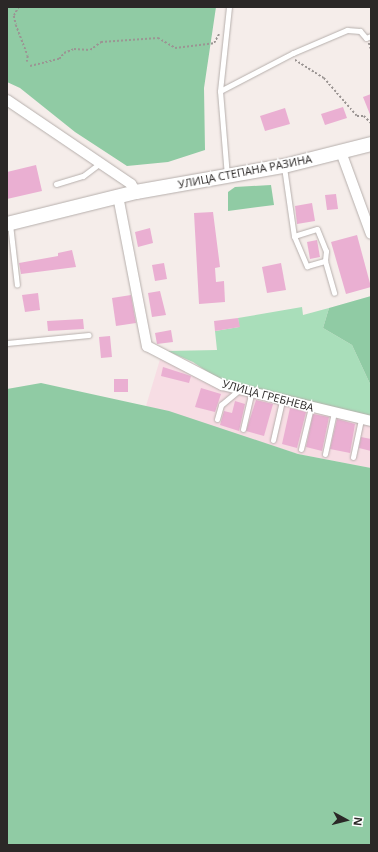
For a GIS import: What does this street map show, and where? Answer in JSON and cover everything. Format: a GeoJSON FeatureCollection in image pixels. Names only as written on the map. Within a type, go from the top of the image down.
{"type":"FeatureCollection","features":[{"type":"Feature","properties":{"kind":"main road","name":"УЛИЦА СТЕПАНА РАЗИНА"},"geometry":{"type":"LineString","coordinates":[[8,224],[136,192],[284,166],[371,144]]}},
{"type":"Feature","properties":{"kind":"street"},"geometry":{"type":"LineString","coordinates":[[7,100],[130,184],[136,192]]}},
{"type":"Feature","properties":{"kind":"street"},"geometry":{"type":"LineString","coordinates":[[341,152],[371,234]]}},
{"type":"Feature","properties":{"kind":"street","name":"УЛИЦА ГРЕБНЕВА"},"geometry":{"type":"LineString","coordinates":[[118,196],[148,346],[222,385],[282,401],[366,420]]}},
{"type":"Feature","properties":{"kind":"lane"},"geometry":{"type":"LineString","coordinates":[[227,176],[220,91],[230,7]]}},
{"type":"Feature","properties":{"kind":"lane"},"geometry":{"type":"LineString","coordinates":[[220,91],[288,56],[347,30],[360,31],[366,38],[371,36]]}},
{"type":"Feature","properties":{"kind":"lane"},"geometry":{"type":"LineString","coordinates":[[56,184],[83,176],[100,163]]}},
{"type":"Feature","properties":{"kind":"lane"},"geometry":{"type":"LineString","coordinates":[[284,166],[294,236],[307,266],[325,261]]}},
{"type":"Feature","properties":{"kind":"lane"},"geometry":{"type":"LineString","coordinates":[[8,224],[17,285]]}},
{"type":"Feature","properties":{"kind":"lane"},"geometry":{"type":"LineString","coordinates":[[294,236],[317,229],[326,251],[325,261],[334,293]]}},
{"type":"Feature","properties":{"kind":"lane"},"geometry":{"type":"LineString","coordinates":[[7,259],[14,258]]}},
{"type":"Feature","properties":{"kind":"lane"},"geometry":{"type":"LineString","coordinates":[[7,344],[89,335]]}},
{"type":"Feature","properties":{"kind":"lane"},"geometry":{"type":"LineString","coordinates":[[217,418],[221,405],[240,390]]}},
{"type":"Feature","properties":{"kind":"lane"},"geometry":{"type":"LineString","coordinates":[[243,429],[251,393]]}},
{"type":"Feature","properties":{"kind":"lane"},"geometry":{"type":"LineString","coordinates":[[273,440],[282,401]]}},
{"type":"Feature","properties":{"kind":"lane"},"geometry":{"type":"LineString","coordinates":[[302,449],[312,407]]}},
{"type":"Feature","properties":{"kind":"lane"},"geometry":{"type":"LineString","coordinates":[[325,454],[334,412]]}},
{"type":"Feature","properties":{"kind":"lane"},"geometry":{"type":"LineString","coordinates":[[353,457],[366,420]]}},
{"type":"Feature","properties":{"kind":"path"},"geometry":{"type":"LineString","coordinates":[[18,7],[14,16],[28,56],[26,62]]}},
{"type":"Feature","properties":{"kind":"path"},"geometry":{"type":"LineString","coordinates":[[30,66],[59,60],[64,53],[74,49],[90,50],[101,42],[158,38],[174,48],[214,43],[229,22]]}},
{"type":"Feature","properties":{"kind":"path"},"geometry":{"type":"LineString","coordinates":[[288,56],[324,78],[357,116],[364,116],[371,123]]}},
{"type":"Feature","properties":{"kind":"shaded area"},"geometry":{"type":"Polygon","coordinates":[[[161,356],[220,387],[371,423],[371,468],[298,454],[146,406],[161,356]]]}},
{"type":"Feature","properties":{"kind":"green space"},"geometry":{"type":"Polygon","coordinates":[[[7,7],[216,7],[204,88],[205,150],[168,162],[127,166],[75,132],[20,88],[7,82],[7,7]]]}},
{"type":"Feature","properties":{"kind":"green space"},"geometry":{"type":"Polygon","coordinates":[[[271,185],[274,205],[228,211],[228,192],[235,187],[271,185]]]}},
{"type":"Feature","properties":{"kind":"green space"},"geometry":{"type":"Polygon","coordinates":[[[371,296],[371,386],[352,345],[323,328],[329,308],[371,296]]]}},
{"type":"Feature","properties":{"kind":"green space"},"geometry":{"type":"Polygon","coordinates":[[[302,307],[303,315],[329,308],[323,328],[352,345],[371,386],[371,416],[224,383],[193,362],[167,351],[217,350],[215,331],[239,327],[238,318],[302,307]]]}},
{"type":"Feature","properties":{"kind":"green space"},"geometry":{"type":"Polygon","coordinates":[[[41,383],[169,411],[298,454],[371,468],[371,845],[7,845],[7,389],[41,383]]]}},
{"type":"Feature","properties":{"kind":"building"},"geometry":{"type":"Polygon","coordinates":[[[371,94],[371,117],[363,97],[371,94]]]}},
{"type":"Feature","properties":{"kind":"building"},"geometry":{"type":"Polygon","coordinates":[[[343,107],[347,118],[325,125],[321,114],[343,107]]]}},
{"type":"Feature","properties":{"kind":"building"},"geometry":{"type":"Polygon","coordinates":[[[285,108],[290,124],[265,131],[260,116],[285,108]]]}},
{"type":"Feature","properties":{"kind":"building"},"geometry":{"type":"Polygon","coordinates":[[[36,165],[42,191],[7,199],[7,172],[36,165]]]}},
{"type":"Feature","properties":{"kind":"building"},"geometry":{"type":"Polygon","coordinates":[[[336,194],[338,209],[327,210],[325,195],[336,194]]]}},
{"type":"Feature","properties":{"kind":"building"},"geometry":{"type":"Polygon","coordinates":[[[312,203],[315,221],[297,224],[295,206],[312,203]]]}},
{"type":"Feature","properties":{"kind":"building"},"geometry":{"type":"Polygon","coordinates":[[[213,212],[220,267],[215,268],[216,282],[224,281],[225,302],[199,304],[194,213],[213,212]]]}},
{"type":"Feature","properties":{"kind":"building"},"geometry":{"type":"Polygon","coordinates":[[[150,228],[153,243],[138,247],[135,232],[150,228]]]}},
{"type":"Feature","properties":{"kind":"building"},"geometry":{"type":"Polygon","coordinates":[[[357,235],[371,287],[346,294],[331,242],[357,235]]]}},
{"type":"Feature","properties":{"kind":"building"},"geometry":{"type":"Polygon","coordinates":[[[317,240],[320,257],[310,259],[307,242],[317,240]]]}},
{"type":"Feature","properties":{"kind":"building"},"geometry":{"type":"Polygon","coordinates":[[[72,250],[76,267],[21,274],[19,263],[58,256],[58,253],[72,250]]]}},
{"type":"Feature","properties":{"kind":"building"},"geometry":{"type":"Polygon","coordinates":[[[164,263],[167,279],[155,281],[152,265],[164,263]]]}},
{"type":"Feature","properties":{"kind":"building"},"geometry":{"type":"Polygon","coordinates":[[[281,263],[286,290],[267,293],[262,267],[281,263]]]}},
{"type":"Feature","properties":{"kind":"building"},"geometry":{"type":"Polygon","coordinates":[[[160,291],[166,315],[152,317],[148,293],[160,291]]]}},
{"type":"Feature","properties":{"kind":"building"},"geometry":{"type":"Polygon","coordinates":[[[38,293],[40,310],[25,312],[22,295],[38,293]]]}},
{"type":"Feature","properties":{"kind":"building"},"geometry":{"type":"Polygon","coordinates":[[[131,295],[136,323],[116,326],[112,298],[131,295]]]}},
{"type":"Feature","properties":{"kind":"building"},"geometry":{"type":"Polygon","coordinates":[[[238,318],[240,327],[215,331],[214,321],[238,318]]]}},
{"type":"Feature","properties":{"kind":"building"},"geometry":{"type":"Polygon","coordinates":[[[83,319],[84,329],[48,331],[47,321],[83,319]]]}},
{"type":"Feature","properties":{"kind":"building"},"geometry":{"type":"Polygon","coordinates":[[[171,330],[173,342],[157,344],[155,333],[171,330]]]}},
{"type":"Feature","properties":{"kind":"building"},"geometry":{"type":"Polygon","coordinates":[[[110,336],[112,357],[101,358],[99,337],[110,336]]]}},
{"type":"Feature","properties":{"kind":"building"},"geometry":{"type":"Polygon","coordinates":[[[163,367],[191,376],[189,383],[161,376],[163,367]]]}},
{"type":"Feature","properties":{"kind":"building"},"geometry":{"type":"Polygon","coordinates":[[[114,379],[128,379],[128,392],[114,392],[114,379]]]}},
{"type":"Feature","properties":{"kind":"building"},"geometry":{"type":"Polygon","coordinates":[[[201,388],[221,394],[215,412],[195,407],[201,388]]]}},
{"type":"Feature","properties":{"kind":"building"},"geometry":{"type":"Polygon","coordinates":[[[256,400],[273,404],[264,436],[246,431],[256,400]]]}},
{"type":"Feature","properties":{"kind":"building"},"geometry":{"type":"Polygon","coordinates":[[[235,401],[245,404],[239,431],[220,425],[224,411],[232,413],[235,401]]]}},
{"type":"Feature","properties":{"kind":"building"},"geometry":{"type":"Polygon","coordinates":[[[290,408],[306,412],[297,448],[282,444],[290,408]]]}},
{"type":"Feature","properties":{"kind":"building"},"geometry":{"type":"Polygon","coordinates":[[[313,414],[329,417],[322,451],[306,447],[313,414]]]}},
{"type":"Feature","properties":{"kind":"building"},"geometry":{"type":"Polygon","coordinates":[[[337,419],[355,424],[350,453],[330,449],[337,419]]]}},
{"type":"Feature","properties":{"kind":"building"},"geometry":{"type":"Polygon","coordinates":[[[361,437],[371,439],[371,451],[359,448],[361,437]]]}}]}
